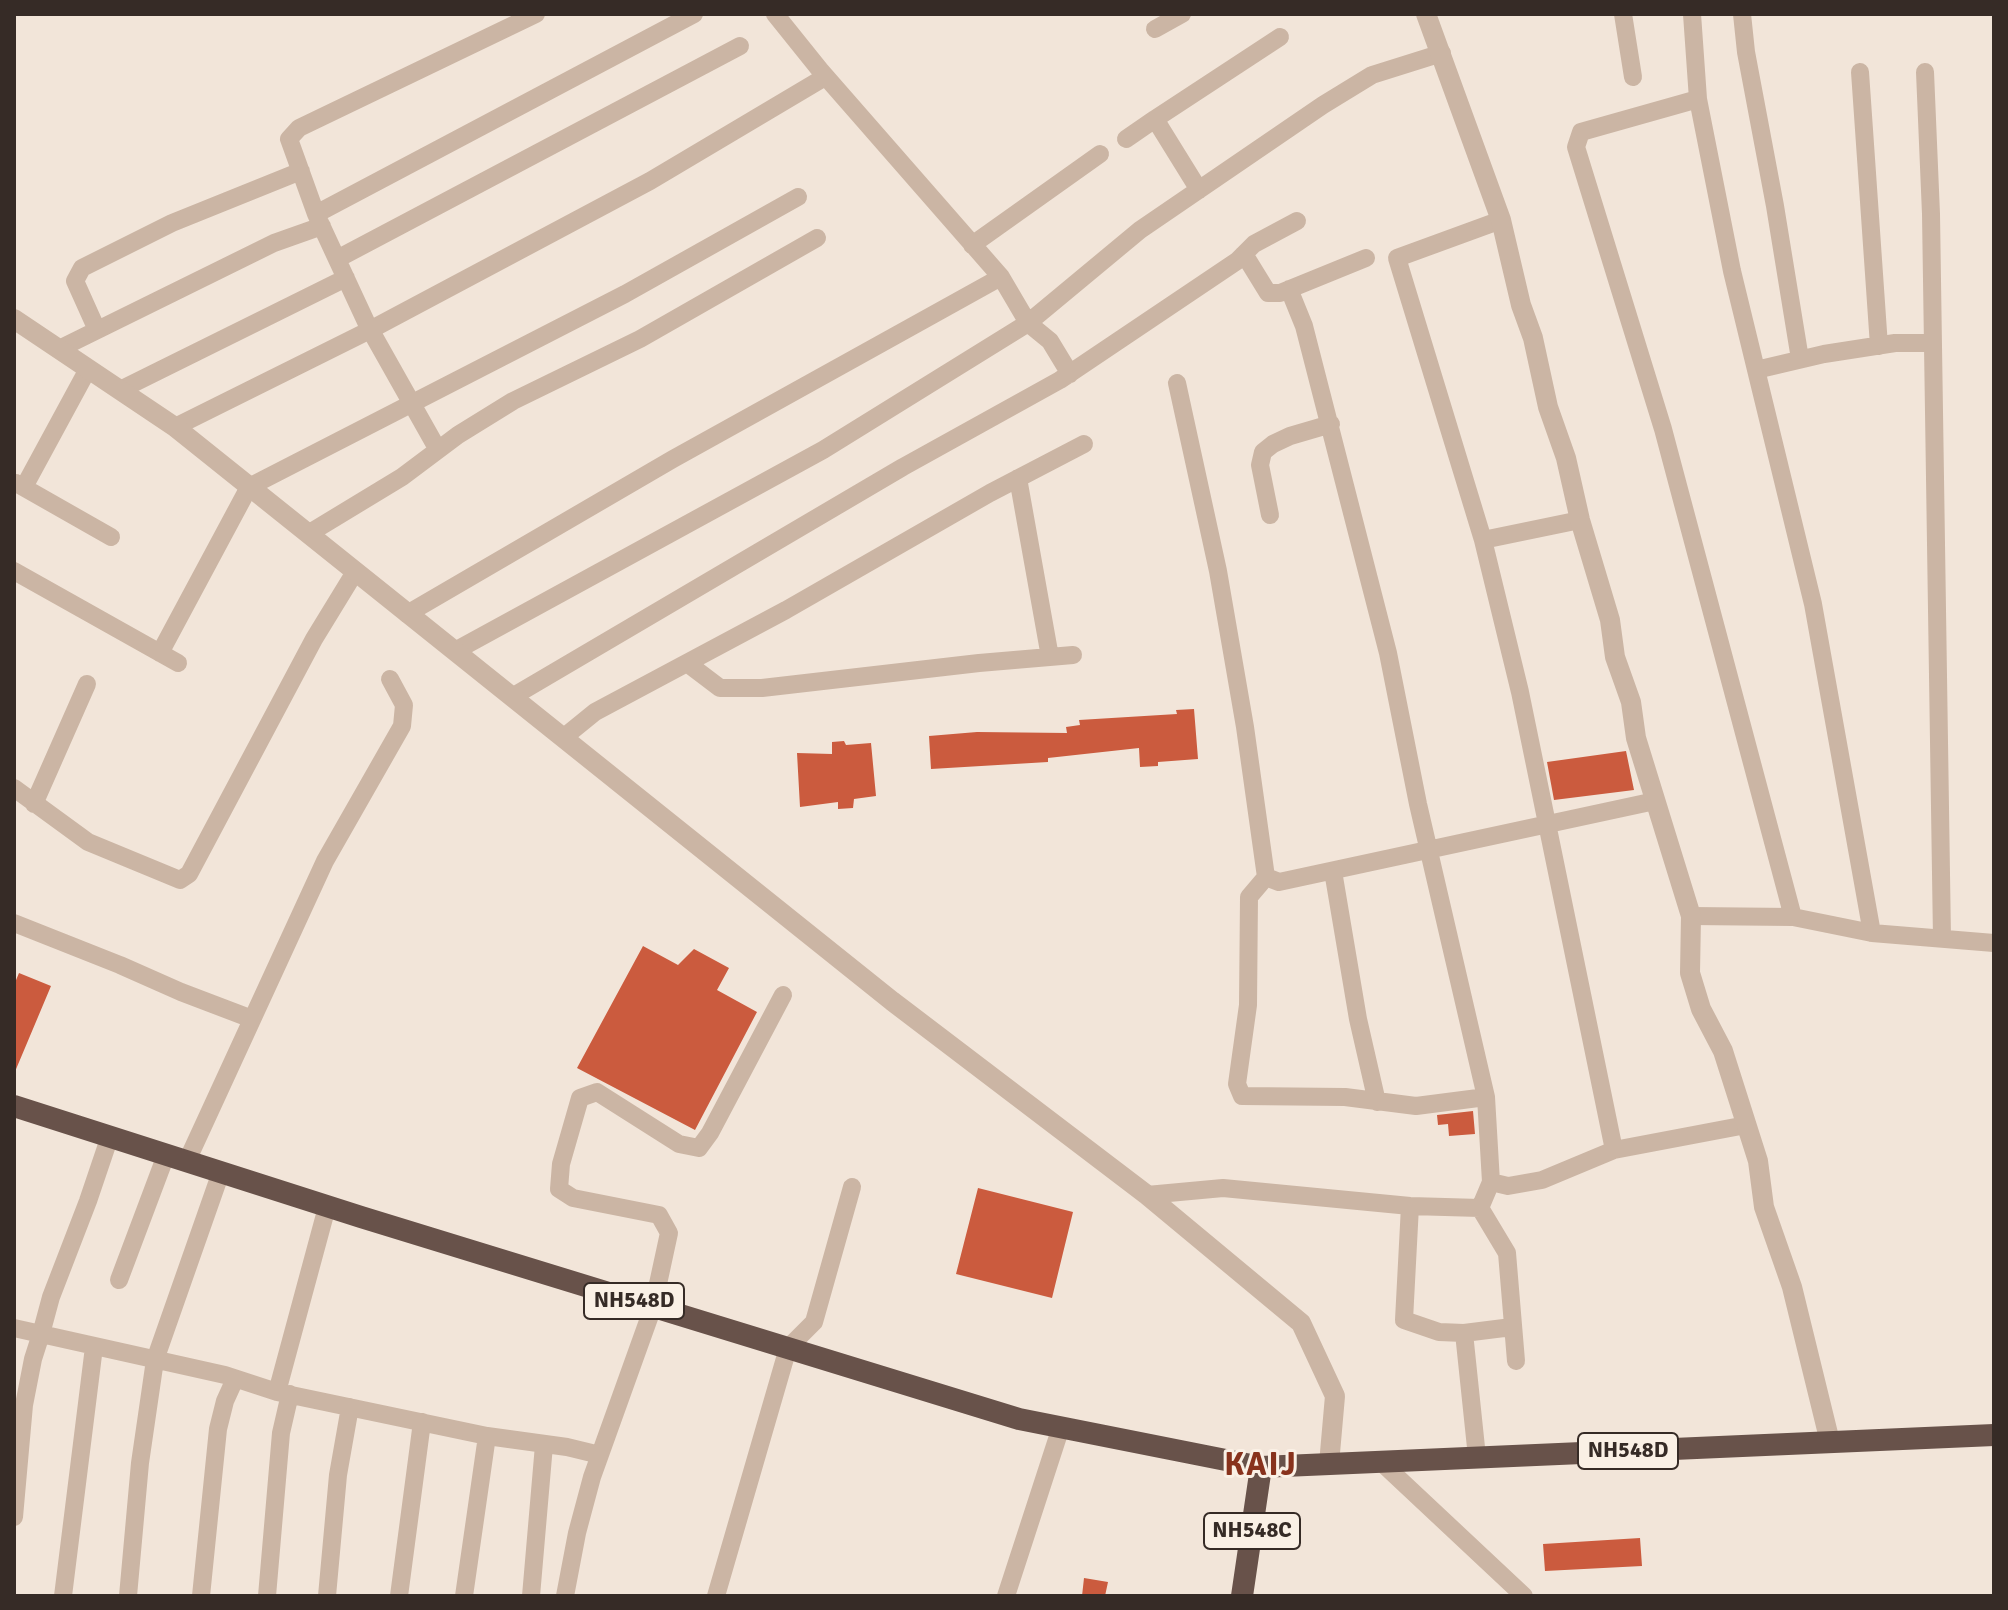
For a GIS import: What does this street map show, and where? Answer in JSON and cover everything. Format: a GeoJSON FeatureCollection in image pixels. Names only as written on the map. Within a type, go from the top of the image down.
{"type":"FeatureCollection","features":[{"type":"Feature","properties":{"kind":"highway","name":"NH548D"},"geometry":{"type":"LineString","coordinates":[[14,1106],[327,1207],[1019,1419],[1261,1467],[1994,1435]]}},
{"type":"Feature","properties":{"kind":"highway","name":"NH548C"},"geometry":{"type":"LineString","coordinates":[[1242,1596],[1261,1467]]}},
{"type":"Feature","properties":{"kind":"street"},"geometry":{"type":"LineString","coordinates":[[438,450],[370,330],[319,220],[289,139],[299,128],[536,14]]}},
{"type":"Feature","properties":{"kind":"street"},"geometry":{"type":"LineString","coordinates":[[59,349],[319,220],[694,14]]}},
{"type":"Feature","properties":{"kind":"street"},"geometry":{"type":"LineString","coordinates":[[775,14],[825,77],[1001,277],[1028,323],[1050,341],[1070,374]]}},
{"type":"Feature","properties":{"kind":"street"},"geometry":{"type":"LineString","coordinates":[[1155,29],[1182,14]]}},
{"type":"Feature","properties":{"kind":"street"},"geometry":{"type":"LineString","coordinates":[[1426,14],[1501,220],[1548,407],[1566,458],[1580,520],[1610,620],[1615,657],[1631,702],[1636,738],[1691,916],[1690,973],[1701,1009],[1723,1051],[1758,1161],[1764,1207],[1780,1245],[1792,1287],[1830,1442]]}},
{"type":"Feature","properties":{"kind":"street"},"geometry":{"type":"LineString","coordinates":[[1623,14],[1633,77]]}},
{"type":"Feature","properties":{"kind":"street"},"geometry":{"type":"LineString","coordinates":[[1692,14],[1698,99],[1732,271],[1813,604],[1872,933]]}},
{"type":"Feature","properties":{"kind":"street"},"geometry":{"type":"LineString","coordinates":[[1742,14],[1800,359]]}},
{"type":"Feature","properties":{"kind":"street"},"geometry":{"type":"LineString","coordinates":[[1126,139],[1280,37]]}},
{"type":"Feature","properties":{"kind":"street"},"geometry":{"type":"LineString","coordinates":[[337,259],[740,46]]}},
{"type":"Feature","properties":{"kind":"street"},"geometry":{"type":"LineString","coordinates":[[455,651],[823,450],[1028,323],[1140,230],[1323,105],[1372,75],[1442,53]]}},
{"type":"Feature","properties":{"kind":"street"},"geometry":{"type":"LineString","coordinates":[[1860,72],[1879,346]]}},
{"type":"Feature","properties":{"kind":"street"},"geometry":{"type":"LineString","coordinates":[[1925,72],[1933,343],[1942,938]]}},
{"type":"Feature","properties":{"kind":"street"},"geometry":{"type":"LineString","coordinates":[[175,427],[370,330],[650,181],[825,77]]}},
{"type":"Feature","properties":{"kind":"street"},"geometry":{"type":"LineString","coordinates":[[1698,99],[1581,132],[1576,147],[1663,429],[1793,917]]}},
{"type":"Feature","properties":{"kind":"street"},"geometry":{"type":"LineString","coordinates":[[1155,119],[1199,190]]}},
{"type":"Feature","properties":{"kind":"street"},"geometry":{"type":"LineString","coordinates":[[972,245],[1100,154]]}},
{"type":"Feature","properties":{"kind":"street"},"geometry":{"type":"LineString","coordinates":[[97,330],[75,281],[82,268],[172,223],[301,171]]}},
{"type":"Feature","properties":{"kind":"street"},"geometry":{"type":"LineString","coordinates":[[160,653],[249,487],[625,294],[798,197]]}},
{"type":"Feature","properties":{"kind":"street"},"geometry":{"type":"LineString","coordinates":[[1501,220],[1397,258],[1483,540],[1520,692],[1614,1150]]}},
{"type":"Feature","properties":{"kind":"street"},"geometry":{"type":"LineString","coordinates":[[512,697],[903,467],[1070,374],[1254,244],[1297,221]]}},
{"type":"Feature","properties":{"kind":"street"},"geometry":{"type":"LineString","coordinates":[[308,534],[402,477],[513,401],[640,339],[817,238]]}},
{"type":"Feature","properties":{"kind":"street"},"geometry":{"type":"LineString","coordinates":[[1244,254],[1268,293],[1289,289],[1366,258]]}},
{"type":"Feature","properties":{"kind":"street"},"geometry":{"type":"LineString","coordinates":[[407,614],[726,430],[1001,277]]}},
{"type":"Feature","properties":{"kind":"street"},"geometry":{"type":"LineString","coordinates":[[120,390],[346,278]]}},
{"type":"Feature","properties":{"kind":"street"},"geometry":{"type":"LineString","coordinates":[[1289,289],[1304,326],[1331,424],[1388,653],[1486,1097],[1491,1182],[1480,1208]]}},
{"type":"Feature","properties":{"kind":"street"},"geometry":{"type":"LineString","coordinates":[[14,319],[175,427],[892,1001],[1147,1195],[1301,1323],[1335,1396],[1329,1464]]}},
{"type":"Feature","properties":{"kind":"street"},"geometry":{"type":"LineString","coordinates":[[1756,370],[1879,346],[1933,343]]}},
{"type":"Feature","properties":{"kind":"street"},"geometry":{"type":"LineString","coordinates":[[88,369],[19,484],[111,537]]}},
{"type":"Feature","properties":{"kind":"street"},"geometry":{"type":"LineString","coordinates":[[1177,383],[1218,571],[1266,877],[1249,897],[1248,1005],[1237,1084],[1242,1096],[1345,1097],[1416,1106],[1486,1097]]}},
{"type":"Feature","properties":{"kind":"street"},"geometry":{"type":"LineString","coordinates":[[1270,515],[1260,465],[1263,452],[1290,436],[1331,424]]}},
{"type":"Feature","properties":{"kind":"street"},"geometry":{"type":"LineString","coordinates":[[563,738],[595,712],[1084,444]]}},
{"type":"Feature","properties":{"kind":"street"},"geometry":{"type":"LineString","coordinates":[[1018,478],[1050,657]]}},
{"type":"Feature","properties":{"kind":"street"},"geometry":{"type":"LineString","coordinates":[[1483,540],[1580,520]]}},
{"type":"Feature","properties":{"kind":"street"},"geometry":{"type":"LineString","coordinates":[[14,571],[178,663]]}},
{"type":"Feature","properties":{"kind":"street"},"geometry":{"type":"LineString","coordinates":[[14,788],[88,842],[180,880],[189,874],[314,639],[355,572]]}},
{"type":"Feature","properties":{"kind":"street"},"geometry":{"type":"LineString","coordinates":[[687,663],[720,688],[762,688],[1073,655]]}},
{"type":"Feature","properties":{"kind":"street"},"geometry":{"type":"LineString","coordinates":[[119,1280],[176,1158],[252,1019],[325,861],[402,726],[404,705],[390,679]]}},
{"type":"Feature","properties":{"kind":"street"},"geometry":{"type":"LineString","coordinates":[[34,804],[87,684]]}},
{"type":"Feature","properties":{"kind":"street"},"geometry":{"type":"LineString","coordinates":[[1266,877],[1279,882],[1655,801]]}},
{"type":"Feature","properties":{"kind":"street"},"geometry":{"type":"LineString","coordinates":[[1333,871],[1358,1019],[1377,1102]]}},
{"type":"Feature","properties":{"kind":"street"},"geometry":{"type":"LineString","coordinates":[[1691,916],[1793,917],[1872,933],[1994,943]]}},
{"type":"Feature","properties":{"kind":"street"},"geometry":{"type":"LineString","coordinates":[[14,923],[252,1019]]}},
{"type":"Feature","properties":{"kind":"street"},"geometry":{"type":"LineString","coordinates":[[565,1596],[577,1533],[600,1455],[653,1307],[669,1233],[659,1215],[573,1198],[559,1189],[561,1164],[580,1098],[597,1092],[679,1144],[699,1148],[710,1133],[783,995]]}},
{"type":"Feature","properties":{"kind":"street"},"geometry":{"type":"LineString","coordinates":[[1491,1182],[1508,1186],[1542,1180],[1614,1150],[1746,1125]]}},
{"type":"Feature","properties":{"kind":"street"},"geometry":{"type":"LineString","coordinates":[[14,1517],[24,1405],[33,1359],[51,1297],[110,1136]]}},
{"type":"Feature","properties":{"kind":"street"},"geometry":{"type":"LineString","coordinates":[[128,1596],[140,1463],[155,1360],[221,1172]]}},
{"type":"Feature","properties":{"kind":"street"},"geometry":{"type":"LineString","coordinates":[[716,1596],[788,1348],[814,1322],[852,1187]]}},
{"type":"Feature","properties":{"kind":"street"},"geometry":{"type":"LineString","coordinates":[[1147,1195],[1223,1188],[1410,1206],[1480,1208]]}},
{"type":"Feature","properties":{"kind":"street"},"geometry":{"type":"LineString","coordinates":[[1410,1206],[1404,1320],[1439,1332],[1464,1333],[1512,1327]]}},
{"type":"Feature","properties":{"kind":"street"},"geometry":{"type":"LineString","coordinates":[[267,1596],[284,1393],[327,1207]]}},
{"type":"Feature","properties":{"kind":"street"},"geometry":{"type":"LineString","coordinates":[[1480,1208],[1507,1253],[1516,1361]]}},
{"type":"Feature","properties":{"kind":"street"},"geometry":{"type":"LineString","coordinates":[[14,1328],[284,1393],[487,1436],[567,1447],[600,1455]]}},
{"type":"Feature","properties":{"kind":"street"},"geometry":{"type":"LineString","coordinates":[[1464,1333],[1477,1457]]}},
{"type":"Feature","properties":{"kind":"street"},"geometry":{"type":"LineString","coordinates":[[63,1596],[94,1347]]}},
{"type":"Feature","properties":{"kind":"street"},"geometry":{"type":"LineString","coordinates":[[201,1596],[218,1429],[235,1379]]}},
{"type":"Feature","properties":{"kind":"street"},"geometry":{"type":"LineString","coordinates":[[327,1596],[338,1475],[350,1407]]}},
{"type":"Feature","properties":{"kind":"street"},"geometry":{"type":"LineString","coordinates":[[399,1596],[422,1422]]}},
{"type":"Feature","properties":{"kind":"street"},"geometry":{"type":"LineString","coordinates":[[1006,1596],[1061,1427]]}},
{"type":"Feature","properties":{"kind":"street"},"geometry":{"type":"LineString","coordinates":[[464,1596],[487,1436]]}},
{"type":"Feature","properties":{"kind":"street"},"geometry":{"type":"LineString","coordinates":[[531,1596],[544,1445]]}},
{"type":"Feature","properties":{"kind":"street"},"geometry":{"type":"LineString","coordinates":[[1381,1462],[1524,1596]]}},
{"type":"Feature","properties":{"kind":"building"},"geometry":{"type":"Polygon","coordinates":[[[1194,709],[1198,759],[1158,762],[1158,766],[1140,767],[1139,748],[1048,758],[1048,762],[931,769],[929,736],[977,732],[1067,733],[1066,727],[1080,725],[1079,720],[1177,714],[1176,710],[1194,709]]]}},
{"type":"Feature","properties":{"kind":"building"},"geometry":{"type":"Polygon","coordinates":[[[844,741],[846,745],[871,743],[876,796],[854,799],[853,808],[838,809],[838,802],[800,807],[797,753],[832,754],[832,742],[844,741]]]}},
{"type":"Feature","properties":{"kind":"building"},"geometry":{"type":"Polygon","coordinates":[[[1626,751],[1634,790],[1554,800],[1547,762],[1626,751]]]}},
{"type":"Feature","properties":{"kind":"building"},"geometry":{"type":"Polygon","coordinates":[[[643,946],[678,965],[694,949],[729,968],[717,990],[757,1012],[695,1130],[577,1068],[643,946]]]}},
{"type":"Feature","properties":{"kind":"building"},"geometry":{"type":"Polygon","coordinates":[[[19,973],[51,986],[14,1074],[14,985],[19,973]]]}},
{"type":"Feature","properties":{"kind":"building"},"geometry":{"type":"Polygon","coordinates":[[[1473,1111],[1475,1134],[1449,1136],[1448,1124],[1438,1125],[1437,1115],[1473,1111]]]}},
{"type":"Feature","properties":{"kind":"building"},"geometry":{"type":"Polygon","coordinates":[[[978,1188],[1073,1212],[1052,1298],[956,1274],[978,1188]]]}},
{"type":"Feature","properties":{"kind":"building"},"geometry":{"type":"Polygon","coordinates":[[[1640,1538],[1642,1566],[1545,1571],[1543,1544],[1640,1538]]]}},
{"type":"Feature","properties":{"kind":"building"},"geometry":{"type":"Polygon","coordinates":[[[1084,1578],[1108,1582],[1105,1596],[1082,1596],[1084,1578]]]}},
{"type":"Feature","properties":{"kind":"district","name":"KAIJ"},"geometry":{"type":"Point","coordinates":[1261,1467]}}]}
